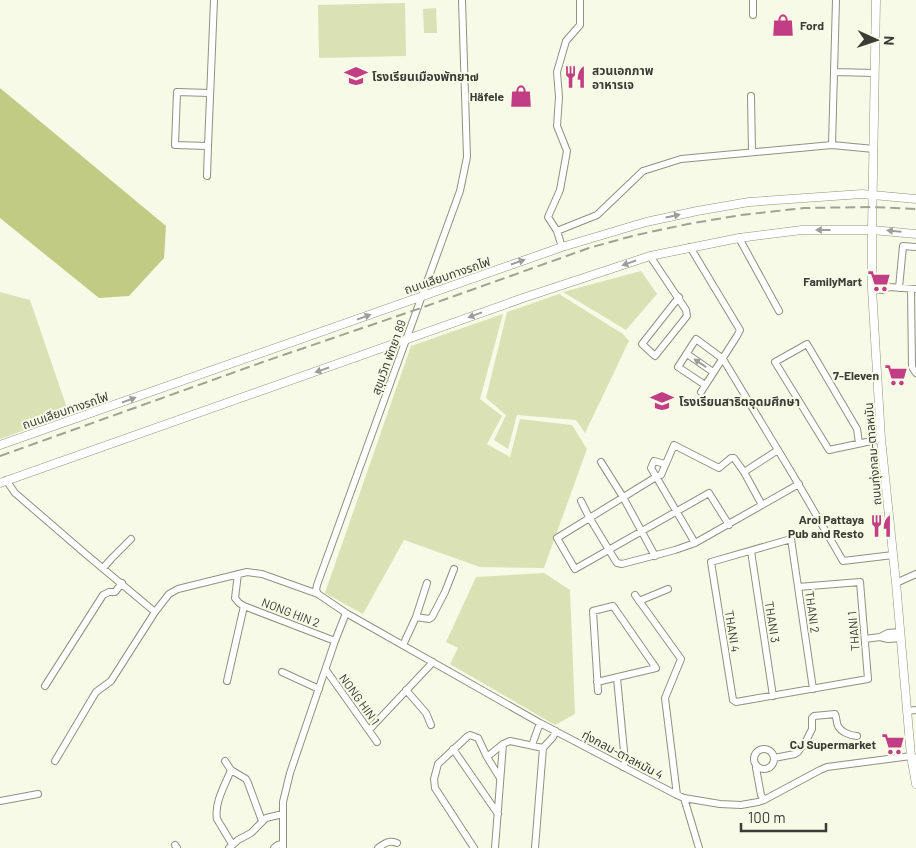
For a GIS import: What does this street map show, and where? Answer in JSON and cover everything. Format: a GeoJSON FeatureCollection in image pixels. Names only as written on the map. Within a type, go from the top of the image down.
{"type":"FeatureCollection","features":[{"type":"Feature","properties":{"kind":"street"},"geometry":{"type":"LineString","coordinates":[[207,176],[214,0]]}},
{"type":"Feature","properties":{"kind":"street","name":"สุขุมวิท พัทยา 89"},"geometry":{"type":"LineString","coordinates":[[318,594],[316,590],[317,585],[460,191],[466,157],[462,0]]}},
{"type":"Feature","properties":{"kind":"street"},"geometry":{"type":"LineString","coordinates":[[562,247],[557,232],[548,217],[560,190],[567,151],[557,126],[559,97],[557,72],[566,41],[580,25],[580,0]]}},
{"type":"Feature","properties":{"kind":"street"},"geometry":{"type":"LineString","coordinates":[[753,0],[753,15]]}},
{"type":"Feature","properties":{"kind":"street"},"geometry":{"type":"LineString","coordinates":[[832,145],[836,0]]}},
{"type":"Feature","properties":{"kind":"street","name":"ถนนทุ่งกลม-ตาลหมัน"},"geometry":{"type":"LineString","coordinates":[[876,0],[872,286],[881,439],[907,711],[916,784]]}},
{"type":"Feature","properties":{"kind":"street"},"geometry":{"type":"LineString","coordinates":[[834,72],[875,73]]}},
{"type":"Feature","properties":{"kind":"street"},"geometry":{"type":"LineString","coordinates":[[208,146],[175,145],[178,92],[210,93]]}},
{"type":"Feature","properties":{"kind":"street"},"geometry":{"type":"LineString","coordinates":[[750,96],[752,152]]}},
{"type":"Feature","properties":{"kind":"street"},"geometry":{"type":"LineString","coordinates":[[557,232],[597,215],[643,170],[681,159],[832,145],[874,149]]}},
{"type":"Feature","properties":{"kind":"street","name":"ถนนเลียบทางรถไฟ"},"geometry":{"type":"LineString","coordinates":[[0,445],[562,247],[646,222],[749,202],[862,194],[916,199]]}},
{"type":"Feature","properties":{"kind":"street"},"geometry":{"type":"LineString","coordinates":[[155,612],[3,482],[526,297],[650,256],[739,238],[802,230],[872,230],[916,234]]}},
{"type":"Feature","properties":{"kind":"street"},"geometry":{"type":"LineString","coordinates":[[739,238],[780,311]]}},
{"type":"Feature","properties":{"kind":"street"},"geometry":{"type":"LineString","coordinates":[[899,288],[903,246],[916,247]]}},
{"type":"Feature","properties":{"kind":"street"},"geometry":{"type":"LineString","coordinates":[[690,247],[740,330],[700,392]]}},
{"type":"Feature","properties":{"kind":"street"},"geometry":{"type":"LineString","coordinates":[[650,256],[678,297],[687,311],[687,316],[655,356],[642,344],[678,297]]}},
{"type":"Feature","properties":{"kind":"street"},"geometry":{"type":"LineString","coordinates":[[872,286],[883,290],[889,287],[914,289],[912,367],[916,373]]}},
{"type":"Feature","properties":{"kind":"street"},"geometry":{"type":"LineString","coordinates":[[705,385],[678,367],[696,339],[723,359],[843,561],[893,555]]}},
{"type":"Feature","properties":{"kind":"street"},"geometry":{"type":"LineString","coordinates":[[859,443],[857,429],[807,344],[775,362],[829,450],[881,439]]}},
{"type":"Feature","properties":{"kind":"street"},"geometry":{"type":"LineString","coordinates":[[686,354],[713,372]]}},
{"type":"Feature","properties":{"kind":"street"},"geometry":{"type":"LineString","coordinates":[[729,525],[709,493],[575,569],[557,538],[661,475],[674,445],[719,468],[731,458],[734,458],[762,505]]}},
{"type":"Feature","properties":{"kind":"street"},"geometry":{"type":"LineString","coordinates":[[744,472],[778,450]]}},
{"type":"Feature","properties":{"kind":"street"},"geometry":{"type":"LineString","coordinates":[[665,464],[654,461],[650,468],[695,543]]}},
{"type":"Feature","properties":{"kind":"street"},"geometry":{"type":"LineString","coordinates":[[601,462],[642,530],[655,556]]}},
{"type":"Feature","properties":{"kind":"street"},"geometry":{"type":"LineString","coordinates":[[581,501],[608,550],[620,564],[655,556],[695,543],[799,484]]}},
{"type":"Feature","properties":{"kind":"street"},"geometry":{"type":"LineString","coordinates":[[103,568],[131,539]]}},
{"type":"Feature","properties":{"kind":"street","name":"THANI 2"},"geometry":{"type":"LineString","coordinates":[[751,551],[791,539],[813,688]]}},
{"type":"Feature","properties":{"kind":"street","name":"THANI 4"},"geometry":{"type":"LineString","coordinates":[[751,551],[711,562],[733,700],[736,702],[773,696]]}},
{"type":"Feature","properties":{"kind":"street","name":"THANI 3"},"geometry":{"type":"LineString","coordinates":[[751,551],[773,696]]}},
{"type":"Feature","properties":{"kind":"street"},"geometry":{"type":"LineString","coordinates":[[416,617],[429,619],[432,617],[454,569]]}},
{"type":"Feature","properties":{"kind":"street"},"geometry":{"type":"LineString","coordinates":[[55,761],[96,692],[107,685],[115,676],[130,649],[169,594],[178,589],[248,572],[262,574],[318,594],[346,614],[290,773],[283,802],[282,846],[278,845],[274,848]]}},
{"type":"Feature","properties":{"kind":"street"},"geometry":{"type":"LineString","coordinates":[[227,681],[241,605],[235,598],[238,574]]}},
{"type":"Feature","properties":{"kind":"street"},"geometry":{"type":"LineString","coordinates":[[896,583],[916,574]]}},
{"type":"Feature","properties":{"kind":"street","name":"THANI 1"},"geometry":{"type":"LineString","coordinates":[[798,587],[860,582],[868,679],[813,688]]}},
{"type":"Feature","properties":{"kind":"street"},"geometry":{"type":"LineString","coordinates":[[403,645],[416,617],[427,583]]}},
{"type":"Feature","properties":{"kind":"street"},"geometry":{"type":"LineString","coordinates":[[45,686],[103,595],[115,592],[122,584]]}},
{"type":"Feature","properties":{"kind":"street"},"geometry":{"type":"LineString","coordinates":[[668,589],[637,598],[663,628],[681,659],[665,698],[676,795]]}},
{"type":"Feature","properties":{"kind":"street","name":"NONG HIN 2"},"geometry":{"type":"LineString","coordinates":[[241,605],[335,641]]}},
{"type":"Feature","properties":{"kind":"street"},"geometry":{"type":"LineString","coordinates":[[597,682],[656,668],[613,606],[593,611],[597,682],[598,691]]}},
{"type":"Feature","properties":{"kind":"street","name":"ทุ่งกลม-ตาลหมัน 4"},"geometry":{"type":"LineString","coordinates":[[346,614],[540,723],[684,798],[720,804],[741,805],[758,802],[827,767],[913,757]]}},
{"type":"Feature","properties":{"kind":"street"},"geometry":{"type":"LineString","coordinates":[[865,639],[888,639],[900,635]]}},
{"type":"Feature","properties":{"kind":"street"},"geometry":{"type":"LineString","coordinates":[[369,730],[433,662]]}},
{"type":"Feature","properties":{"kind":"street","name":"NONG HIN 1"},"geometry":{"type":"LineString","coordinates":[[326,670],[377,742]]}},
{"type":"Feature","properties":{"kind":"street"},"geometry":{"type":"LineString","coordinates":[[282,672],[319,689]]}},
{"type":"Feature","properties":{"kind":"street"},"geometry":{"type":"LineString","coordinates":[[616,678],[625,762],[623,767]]}},
{"type":"Feature","properties":{"kind":"street"},"geometry":{"type":"LineString","coordinates":[[773,696],[813,688]]}},
{"type":"Feature","properties":{"kind":"street"},"geometry":{"type":"LineString","coordinates":[[406,690],[426,713],[431,725]]}},
{"type":"Feature","properties":{"kind":"street"},"geometry":{"type":"LineString","coordinates":[[907,711],[916,710]]}},
{"type":"Feature","properties":{"kind":"street"},"geometry":{"type":"LineString","coordinates":[[774,758],[798,752],[812,729],[812,718],[814,716],[835,714],[838,726],[841,729],[852,736],[857,736]]}},
{"type":"Feature","properties":{"kind":"street"},"geometry":{"type":"LineString","coordinates":[[532,745],[540,723]]}},
{"type":"Feature","properties":{"kind":"street"},"geometry":{"type":"LineString","coordinates":[[534,848],[543,748],[556,731]]}},
{"type":"Feature","properties":{"kind":"street"},"geometry":{"type":"LineString","coordinates":[[474,848],[435,788],[434,779],[438,764],[470,735],[478,738],[500,778]]}},
{"type":"Feature","properties":{"kind":"street"},"geometry":{"type":"LineString","coordinates":[[487,757],[503,744],[510,742],[543,748]]}},
{"type":"Feature","properties":{"kind":"street"},"geometry":{"type":"LineString","coordinates":[[496,848],[503,744]]}},
{"type":"Feature","properties":{"kind":"street"},"geometry":{"type":"LineString","coordinates":[[453,749],[498,814]]}},
{"type":"Feature","properties":{"kind":"street"},"geometry":{"type":"LineString","coordinates":[[757,766],[768,768],[772,765],[774,758],[770,751],[760,750],[754,759],[757,766],[760,795],[764,800]]}},
{"type":"Feature","properties":{"kind":"street"},"geometry":{"type":"LineString","coordinates":[[225,761],[231,770],[246,779],[262,820]]}},
{"type":"Feature","properties":{"kind":"street"},"geometry":{"type":"LineString","coordinates":[[231,770],[218,803],[216,815],[230,846],[251,833],[262,820],[282,814]]}},
{"type":"Feature","properties":{"kind":"street"},"geometry":{"type":"LineString","coordinates":[[0,801],[38,794]]}},
{"type":"Feature","properties":{"kind":"street"},"geometry":{"type":"LineString","coordinates":[[684,798],[699,848]]}},
{"type":"Feature","properties":{"kind":"street"},"geometry":{"type":"LineString","coordinates":[[378,848],[386,842],[397,843]]}},
{"type":"Feature","properties":{"kind":"shaded area"},"geometry":{"type":"Polygon","coordinates":[[[405,3],[406,56],[319,58],[318,5],[405,3]]]}},
{"type":"Feature","properties":{"kind":"shaded area"},"geometry":{"type":"Polygon","coordinates":[[[436,8],[437,33],[424,33],[423,9],[436,8]]]}},
{"type":"Feature","properties":{"kind":"shaded area"},"geometry":{"type":"Polygon","coordinates":[[[0,88],[166,226],[164,258],[129,296],[99,298],[0,218],[0,88]]]}},
{"type":"Feature","properties":{"kind":"shaded area"},"geometry":{"type":"Polygon","coordinates":[[[641,271],[657,294],[626,330],[563,292],[641,271]]]}},
{"type":"Feature","properties":{"kind":"shaded area"},"geometry":{"type":"Polygon","coordinates":[[[0,292],[30,300],[69,414],[0,439],[0,292]]]}},
{"type":"Feature","properties":{"kind":"shaded area"},"geometry":{"type":"Polygon","coordinates":[[[559,294],[623,334],[629,341],[585,433],[576,420],[517,415],[508,449],[494,440],[506,415],[486,398],[507,312],[559,294]]]}},
{"type":"Feature","properties":{"kind":"shaded area"},"geometry":{"type":"Polygon","coordinates":[[[503,314],[480,399],[502,416],[487,444],[510,457],[520,419],[572,425],[587,449],[544,568],[480,567],[404,540],[363,614],[325,593],[411,346],[503,314]]]}},
{"type":"Feature","properties":{"kind":"shaded area"},"geometry":{"type":"Polygon","coordinates":[[[544,573],[570,590],[575,714],[555,725],[450,664],[458,648],[446,642],[476,577],[544,573]]]}},
{"type":"Feature","properties":{"kind":"railway"},"geometry":{"type":"LineString","coordinates":[[0,456],[589,248],[636,235],[741,215],[804,208],[872,207],[916,209]]}},
{"type":"Feature","properties":{"kind":"place","name":"Ford"},"geometry":{"type":"Point","coordinates":[783,25]}},
{"type":"Feature","properties":{"kind":"place","name":"โรงเรียนเมืองพัทยา๗"},"geometry":{"type":"Point","coordinates":[356,76]}},
{"type":"Feature","properties":{"kind":"place","name":"สวนเอกภาพ อาหารเจ"},"geometry":{"type":"Point","coordinates":[575,77]}},
{"type":"Feature","properties":{"kind":"place","name":"Häfele"},"geometry":{"type":"Point","coordinates":[521,96]}},
{"type":"Feature","properties":{"kind":"place","name":"FamilyMart"},"geometry":{"type":"Point","coordinates":[879,281]}},
{"type":"Feature","properties":{"kind":"place","name":"7-Eleven"},"geometry":{"type":"Point","coordinates":[896,375]}},
{"type":"Feature","properties":{"kind":"place","name":"โรงเรียนสาธิตอุดมศึกษา"},"geometry":{"type":"Point","coordinates":[662,401]}},
{"type":"Feature","properties":{"kind":"place","name":"Aroi Pattaya Pub and Resto"},"geometry":{"type":"Point","coordinates":[881,526]}},
{"type":"Feature","properties":{"kind":"place","name":"CJ Supermarket"},"geometry":{"type":"Point","coordinates":[893,744]}}]}
